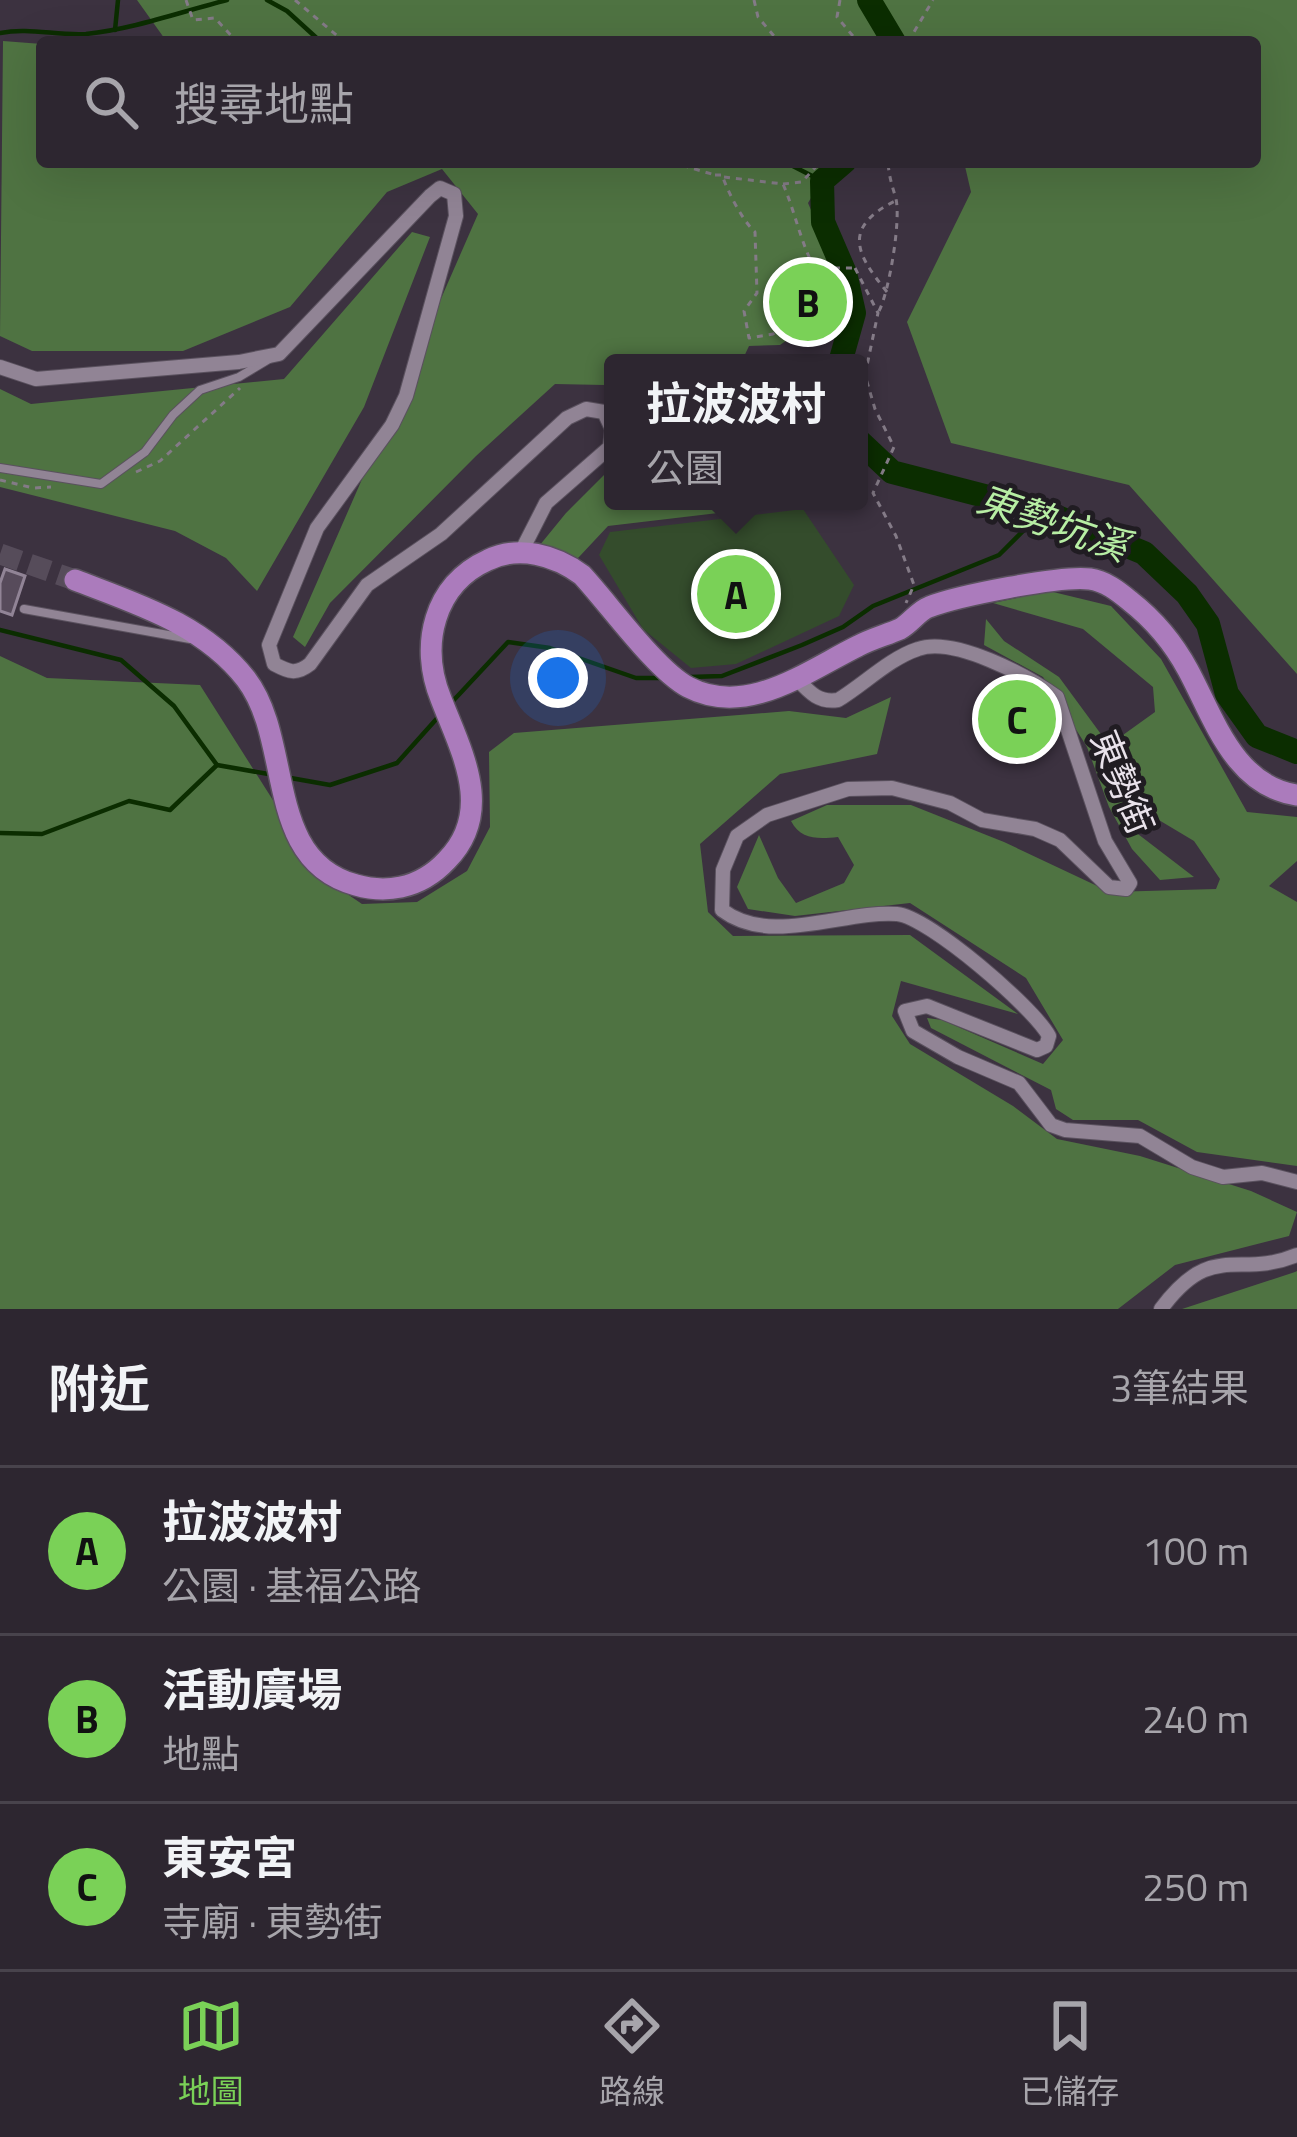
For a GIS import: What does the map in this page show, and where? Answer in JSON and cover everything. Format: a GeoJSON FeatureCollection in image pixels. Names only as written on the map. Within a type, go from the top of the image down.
{"type":"FeatureCollection","features":[{"type":"Feature","properties":{"kind":"main road"},"geometry":{"type":"LineString","coordinates":[[75,580],[186,625],[246,679],[266,712],[290,824],[302,846],[337,880],[369,889],[402,887],[433,874],[456,851],[470,823],[472,786],[431,657],[439,605],[452,584],[483,562],[521,552],[563,561],[582,574],[675,678],[712,696],[748,696],[797,680],[860,644],[904,627],[925,608],[1050,579],[1103,583],[1147,615],[1168,641],[1234,756],[1282,793],[1297,795]]}},
{"type":"Feature","properties":{"kind":"street"},"geometry":{"type":"LineString","coordinates":[[0,367],[36,379],[239,362],[279,354],[430,196],[440,188],[454,194],[456,216],[406,396],[392,425],[317,528],[269,645],[274,664],[291,673],[301,672],[368,585],[441,534],[567,418],[586,409],[604,412]]}},
{"type":"Feature","properties":{"kind":"street"},"geometry":{"type":"LineString","coordinates":[[521,552],[546,503],[604,452]]}},
{"type":"Feature","properties":{"kind":"street","name":"東勢街"},"geometry":{"type":"LineString","coordinates":[[797,680],[826,702],[838,700],[917,649],[945,646],[997,663],[1041,685],[1057,698],[1105,841],[1130,883],[1126,889],[1109,887],[1060,840],[1035,829],[982,820],[950,803],[892,788],[848,790],[767,815],[736,836],[723,870],[722,910],[742,922],[783,925],[897,914],[920,921],[997,982],[1049,1036],[1046,1046],[1037,1050],[927,1006],[905,1011],[913,1031],[1019,1083],[1051,1125],[1141,1136],[1192,1167],[1223,1177],[1262,1173],[1297,1182]]}},
{"type":"Feature","properties":{"kind":"street"},"geometry":{"type":"LineString","coordinates":[[1161,1309],[1180,1284],[1195,1274],[1227,1263],[1279,1263],[1297,1255]]}},
{"type":"Feature","properties":{"kind":"lane"},"geometry":{"type":"LineString","coordinates":[[0,468],[101,484],[145,452],[173,415],[200,390],[239,377],[279,354]]}},
{"type":"Feature","properties":{"kind":"lane"},"geometry":{"type":"LineString","coordinates":[[24,609],[209,642]]}},
{"type":"Feature","properties":{"kind":"path"},"geometry":{"type":"LineString","coordinates":[[186,0],[194,20],[215,18],[232,36]]}},
{"type":"Feature","properties":{"kind":"path"},"geometry":{"type":"LineString","coordinates":[[296,0],[336,36]]}},
{"type":"Feature","properties":{"kind":"path"},"geometry":{"type":"LineString","coordinates":[[754,0],[758,16],[774,36]]}},
{"type":"Feature","properties":{"kind":"path"},"geometry":{"type":"LineString","coordinates":[[840,0],[838,17],[853,36]]}},
{"type":"Feature","properties":{"kind":"path"},"geometry":{"type":"LineString","coordinates":[[912,36],[933,0]]}},
{"type":"Feature","properties":{"kind":"path"},"geometry":{"type":"LineString","coordinates":[[690,168],[782,184],[802,182],[815,168]]}},
{"type":"Feature","properties":{"kind":"path"},"geometry":{"type":"LineString","coordinates":[[868,361],[878,313],[889,293],[897,201],[888,168]]}},
{"type":"Feature","properties":{"kind":"path"},"geometry":{"type":"LineString","coordinates":[[715,176],[722,175],[742,209],[743,221],[755,232],[757,293],[744,311],[749,338],[787,327],[792,303],[809,284],[835,268],[855,268],[878,313]]}},
{"type":"Feature","properties":{"kind":"path"},"geometry":{"type":"LineString","coordinates":[[782,184],[805,238],[807,259],[825,277]]}},
{"type":"Feature","properties":{"kind":"path"},"geometry":{"type":"LineString","coordinates":[[889,293],[861,258],[858,244],[868,220],[897,201]]}},
{"type":"Feature","properties":{"kind":"path"},"geometry":{"type":"LineString","coordinates":[[868,385],[894,448],[873,493],[914,585],[907,597],[904,627]]}},
{"type":"Feature","properties":{"kind":"green space"},"geometry":{"type":"Polygon","coordinates":[[[137,0],[1297,0],[1297,674],[1129,485],[951,443],[907,322],[971,192],[965,168],[1261,168],[1261,36],[163,36],[137,0]]]}},
{"type":"Feature","properties":{"kind":"green space"},"geometry":{"type":"Polygon","coordinates":[[[3,41],[36,44],[36,168],[828,168],[808,203],[833,261],[803,329],[780,345],[749,346],[745,354],[604,354],[604,385],[555,384],[330,603],[305,647],[293,637],[478,214],[442,169],[387,192],[290,307],[183,351],[32,351],[0,336],[3,41]]]}},
{"type":"Feature","properties":{"kind":"green space"},"geometry":{"type":"Polygon","coordinates":[[[412,232],[430,237],[364,407],[257,591],[226,558],[175,531],[0,487],[0,389],[31,404],[284,379],[412,232]]]}},
{"type":"Feature","properties":{"kind":"green space"},"geometry":{"type":"Polygon","coordinates":[[[604,475],[604,510],[735,511],[608,526],[564,573],[535,551],[604,475]]]}},
{"type":"Feature","properties":{"kind":"green space"},"geometry":{"type":"Polygon","coordinates":[[[804,510],[854,585],[839,616],[736,664],[691,668],[643,629],[599,555],[610,532],[804,510]]]}},
{"type":"Feature","properties":{"kind":"green space"},"geometry":{"type":"Polygon","coordinates":[[[1049,591],[1111,606],[1161,659],[1247,812],[1297,817],[1297,861],[1269,886],[1297,902],[1297,1166],[1197,1152],[1138,1120],[1073,1120],[1056,1109],[1051,1090],[931,1028],[927,1018],[942,1020],[1043,1064],[1063,1040],[1026,978],[910,903],[795,916],[748,909],[737,887],[759,835],[778,878],[796,903],[844,883],[854,865],[838,837],[805,835],[791,821],[827,805],[911,805],[1110,892],[1216,889],[1220,879],[1194,841],[1127,801],[1118,811],[1134,831],[1194,877],[1160,880],[1132,849],[1109,807],[1087,747],[1043,677],[984,645],[986,619],[1004,641],[1059,677],[1109,745],[1155,712],[1153,687],[1083,629],[993,603],[1049,591]]]}},
{"type":"Feature","properties":{"kind":"green space"},"geometry":{"type":"Polygon","coordinates":[[[0,656],[47,678],[200,685],[302,846],[331,883],[362,904],[417,902],[467,871],[490,827],[489,752],[514,733],[789,711],[846,718],[891,697],[877,754],[780,774],[700,844],[708,912],[733,936],[910,935],[1018,1014],[901,981],[892,1016],[910,1044],[1013,1106],[1057,1139],[1140,1156],[1251,1191],[1297,1212],[1289,1236],[1175,1265],[1118,1309],[0,1309],[0,656]]]}},
{"type":"Feature","properties":{"kind":"green space"},"geometry":{"type":"Polygon","coordinates":[[[1295,1272],[1297,1309],[1182,1309],[1295,1272]]]}},
{"type":"Feature","properties":{"kind":"building"},"geometry":{"type":"Polygon","coordinates":[[[5,569],[25,576],[12,615],[0,611],[5,569]]]}},
{"type":"Feature","properties":{"kind":"waterway"},"geometry":{"type":"LineString","coordinates":[[115,30],[118,0]]}},
{"type":"Feature","properties":{"kind":"waterway"},"geometry":{"type":"LineString","coordinates":[[0,33],[104,32],[227,0]]}},
{"type":"Feature","properties":{"kind":"waterway"},"geometry":{"type":"LineString","coordinates":[[267,0],[314,36]]}},
{"type":"Feature","properties":{"kind":"waterway","name":"東勢坑溪"},"geometry":{"type":"LineString","coordinates":[[869,0],[890,36]]}},
{"type":"Feature","properties":{"kind":"waterway"},"geometry":{"type":"LineString","coordinates":[[797,168],[822,181]]}},
{"type":"Feature","properties":{"kind":"waterway","name":"東勢坑溪"},"geometry":{"type":"LineString","coordinates":[[837,168],[822,181],[823,222],[845,273],[854,313],[843,354]]}},
{"type":"Feature","properties":{"kind":"waterway","name":"東勢坑溪"},"geometry":{"type":"LineString","coordinates":[[868,449],[892,472],[1043,511],[1144,553],[1187,594],[1208,624],[1227,694],[1257,736],[1297,752]]}},
{"type":"Feature","properties":{"kind":"waterway"},"geometry":{"type":"LineString","coordinates":[[690,677],[722,676],[802,645],[843,627],[873,606],[999,555],[1043,511]]}},
{"type":"Feature","properties":{"kind":"waterway"},"geometry":{"type":"LineString","coordinates":[[0,630],[121,660],[174,706],[217,765]]}},
{"type":"Feature","properties":{"kind":"waterway"},"geometry":{"type":"LineString","coordinates":[[452,702],[508,642],[550,648],[636,678],[661,678]]}},
{"type":"Feature","properties":{"kind":"waterway"},"geometry":{"type":"LineString","coordinates":[[285,777],[330,785],[397,763],[440,715]]}},
{"type":"Feature","properties":{"kind":"waterway"},"geometry":{"type":"LineString","coordinates":[[0,833],[42,834],[129,801],[170,810],[217,765],[274,775]]}},
{"type":"Feature","properties":{"kind":"tunnel"},"geometry":{"type":"LineString","coordinates":[[0,554],[75,580]]}},
{"type":"Feature","properties":{"kind":"place","name":"活動廣場"},"geometry":{"type":"Point","coordinates":[808,302]}},
{"type":"Feature","properties":{"kind":"place","name":"拉波波村"},"geometry":{"type":"Point","coordinates":[736,594]}},
{"type":"Feature","properties":{"kind":"place","name":"東安宮"},"geometry":{"type":"Point","coordinates":[1017,719]}}]}
